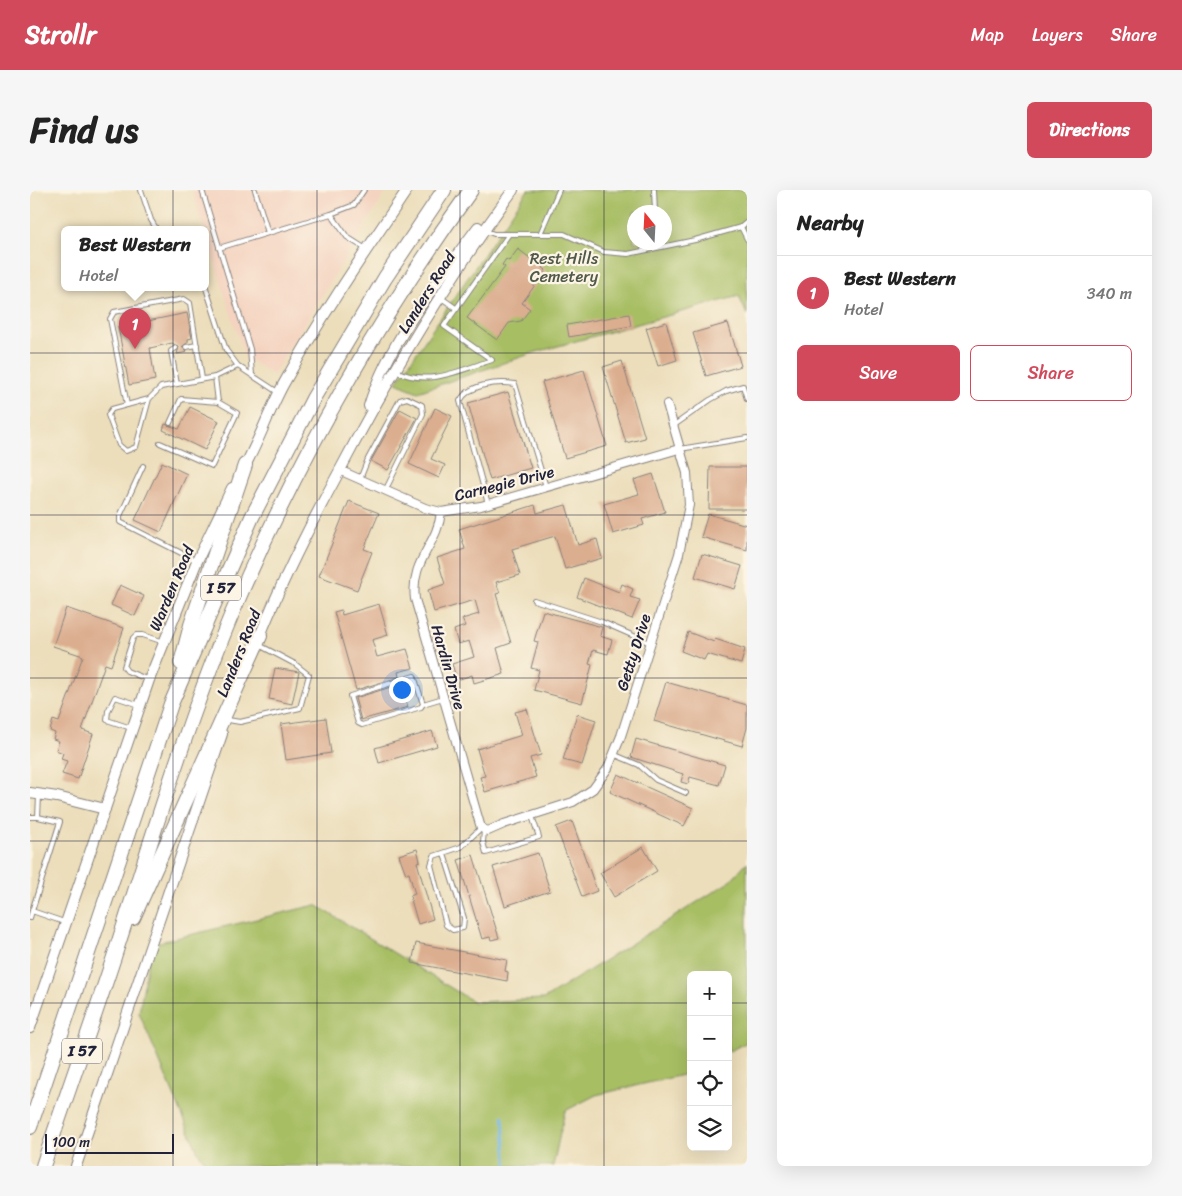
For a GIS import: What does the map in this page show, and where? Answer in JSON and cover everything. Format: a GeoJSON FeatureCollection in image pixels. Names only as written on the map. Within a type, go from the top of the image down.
{"type":"FeatureCollection","features":[{"type":"Feature","properties":{"kind":"highway","name":"I 57"},"geometry":{"type":"LineString","coordinates":[[30,1128],[171,704],[252,517],[314,397],[385,278],[444,190]]}},
{"type":"Feature","properties":{"kind":"highway","name":"I 57"},"geometry":{"type":"LineString","coordinates":[[43,1166],[113,959],[158,815],[199,698],[255,564],[304,462],[345,386],[401,294],[471,190]]}},
{"type":"Feature","properties":{"kind":"highway"},"geometry":{"type":"LineString","coordinates":[[171,704],[191,625],[246,464]]}},
{"type":"Feature","properties":{"kind":"highway"},"geometry":{"type":"LineString","coordinates":[[113,959],[148,887],[258,640]]}},
{"type":"Feature","properties":{"kind":"main road","name":"Warden Road"},"geometry":{"type":"LineString","coordinates":[[30,1028],[140,705],[197,561],[279,393],[341,285],[407,190]]}},
{"type":"Feature","properties":{"kind":"main road"},"geometry":{"type":"LineString","coordinates":[[362,426],[374,387],[398,343],[438,281],[505,190]]}},
{"type":"Feature","properties":{"kind":"main road","name":"Landers Road"},"geometry":{"type":"LineString","coordinates":[[76,1166],[228,720],[258,640],[303,542],[362,426],[394,370],[440,297],[513,190]]}},
{"type":"Feature","properties":{"kind":"main road"},"geometry":{"type":"LineString","coordinates":[[35,794],[105,809]]}},
{"type":"Feature","properties":{"kind":"street","name":"Getty Drive"},"geometry":{"type":"LineString","coordinates":[[483,829],[564,805],[586,794],[601,779],[613,754],[679,554],[690,505],[687,473],[667,404]]}},
{"type":"Feature","properties":{"kind":"street","name":"Carnegie Drive"},"geometry":{"type":"LineString","coordinates":[[339,470],[425,508],[441,512],[488,504],[679,449]]}},
{"type":"Feature","properties":{"kind":"street","name":"Hardin Drive"},"geometry":{"type":"LineString","coordinates":[[441,512],[438,525],[416,570],[414,589],[443,698],[483,829]]}},
{"type":"Feature","properties":{"kind":"lane"},"geometry":{"type":"LineString","coordinates":[[141,190],[155,226]]}},
{"type":"Feature","properties":{"kind":"lane"},"geometry":{"type":"LineString","coordinates":[[202,190],[250,349],[252,375]]}},
{"type":"Feature","properties":{"kind":"lane"},"geometry":{"type":"LineString","coordinates":[[255,190],[268,233]]}},
{"type":"Feature","properties":{"kind":"lane"},"geometry":{"type":"LineString","coordinates":[[219,248],[331,214],[354,205],[364,190]]}},
{"type":"Feature","properties":{"kind":"lane"},"geometry":{"type":"LineString","coordinates":[[540,234],[559,190]]}},
{"type":"Feature","properties":{"kind":"lane"},"geometry":{"type":"LineString","coordinates":[[654,190],[655,205]]}},
{"type":"Feature","properties":{"kind":"lane"},"geometry":{"type":"LineString","coordinates":[[331,214],[347,237],[366,249]]}},
{"type":"Feature","properties":{"kind":"lane"},"geometry":{"type":"LineString","coordinates":[[672,244],[741,227],[747,222]]}},
{"type":"Feature","properties":{"kind":"lane"},"geometry":{"type":"LineString","coordinates":[[741,227],[747,238]]}},
{"type":"Feature","properties":{"kind":"lane"},"geometry":{"type":"LineString","coordinates":[[484,230],[494,234],[564,234],[589,246],[614,254],[643,250]]}},
{"type":"Feature","properties":{"kind":"lane"},"geometry":{"type":"LineString","coordinates":[[394,370],[408,377],[429,379],[492,360],[444,326],[509,234]]}},
{"type":"Feature","properties":{"kind":"lane"},"geometry":{"type":"LineString","coordinates":[[207,291],[226,350],[238,366],[279,393]]}},
{"type":"Feature","properties":{"kind":"lane"},"geometry":{"type":"LineString","coordinates":[[440,297],[457,308]]}},
{"type":"Feature","properties":{"kind":"lane"},"geometry":{"type":"LineString","coordinates":[[127,405],[110,319],[114,312],[184,299],[190,304],[202,379]]}},
{"type":"Feature","properties":{"kind":"lane"},"geometry":{"type":"LineString","coordinates":[[186,346],[197,345]]}},
{"type":"Feature","properties":{"kind":"lane"},"geometry":{"type":"LineString","coordinates":[[176,348],[171,351],[171,356],[178,384]]}},
{"type":"Feature","properties":{"kind":"lane"},"geometry":{"type":"LineString","coordinates":[[149,399],[136,447],[126,451],[118,445],[108,415],[112,409],[149,399],[161,387],[215,377],[238,366]]}},
{"type":"Feature","properties":{"kind":"lane"},"geometry":{"type":"LineString","coordinates":[[215,377],[218,402]]}},
{"type":"Feature","properties":{"kind":"lane"},"geometry":{"type":"LineString","coordinates":[[488,504],[460,401],[464,394],[477,388],[503,382],[515,384],[546,487]]}},
{"type":"Feature","properties":{"kind":"lane"},"geometry":{"type":"LineString","coordinates":[[673,426],[726,391],[744,386],[747,399]]}},
{"type":"Feature","properties":{"kind":"lane"},"geometry":{"type":"LineString","coordinates":[[360,479],[368,459],[400,400],[407,398],[422,405],[423,414],[385,491]]}},
{"type":"Feature","properties":{"kind":"lane"},"geometry":{"type":"LineString","coordinates":[[160,443],[212,466],[237,413],[218,402],[181,399],[170,423]]}},
{"type":"Feature","properties":{"kind":"lane"},"geometry":{"type":"LineString","coordinates":[[679,449],[747,438]]}},
{"type":"Feature","properties":{"kind":"lane"},"geometry":{"type":"LineString","coordinates":[[143,466],[120,516],[120,522],[197,561]]}},
{"type":"Feature","properties":{"kind":"lane"},"geometry":{"type":"LineString","coordinates":[[534,600],[602,622],[650,642]]}},
{"type":"Feature","properties":{"kind":"lane"},"geometry":{"type":"LineString","coordinates":[[149,680],[127,671],[124,667],[133,638],[136,635],[143,635],[164,642]]}},
{"type":"Feature","properties":{"kind":"lane"},"geometry":{"type":"LineString","coordinates":[[228,720],[240,722],[300,708],[309,675],[258,640]]}},
{"type":"Feature","properties":{"kind":"lane"},"geometry":{"type":"LineString","coordinates":[[423,704],[414,676],[350,696],[356,716],[362,725],[421,707],[423,704],[443,698]]}},
{"type":"Feature","properties":{"kind":"lane"},"geometry":{"type":"LineString","coordinates":[[132,729],[107,720],[108,711],[115,697],[140,705]]}},
{"type":"Feature","properties":{"kind":"lane"},"geometry":{"type":"LineString","coordinates":[[613,754],[639,765],[656,780],[686,793]]}},
{"type":"Feature","properties":{"kind":"lane"},"geometry":{"type":"LineString","coordinates":[[35,794],[38,817]]}},
{"type":"Feature","properties":{"kind":"lane"},"geometry":{"type":"LineString","coordinates":[[483,829],[483,842],[486,853],[538,837],[531,815]]}},
{"type":"Feature","properties":{"kind":"lane"},"geometry":{"type":"LineString","coordinates":[[30,817],[60,822],[30,918]]}},
{"type":"Feature","properties":{"kind":"lane"},"geometry":{"type":"LineString","coordinates":[[444,854],[464,918],[463,928],[453,930],[446,925],[431,865],[434,856],[461,847],[483,829]]}},
{"type":"Feature","properties":{"kind":"lane"},"geometry":{"type":"LineString","coordinates":[[32,912],[66,923]]}},
{"type":"Feature","properties":{"kind":"shaded area"},"geometry":{"type":"Polygon","coordinates":[[[192,190],[387,190],[273,375],[244,356],[209,244],[209,226],[203,226],[192,190]]]}},
{"type":"Feature","properties":{"kind":"green space","name":"Rest Hills Cemetery"},"geometry":{"type":"Polygon","coordinates":[[[528,190],[747,190],[747,315],[739,296],[533,353],[418,392],[396,383],[528,190]]]}},
{"type":"Feature","properties":{"kind":"green space"},"geometry":{"type":"Polygon","coordinates":[[[747,862],[747,1042],[732,1050],[732,971],[687,971],[687,1074],[596,1095],[565,1111],[553,1166],[208,1166],[198,1152],[139,1013],[151,944],[316,905],[474,1002],[544,999],[729,882],[747,862]]]}},
{"type":"Feature","properties":{"kind":"building"},"geometry":{"type":"Polygon","coordinates":[[[518,249],[546,270],[522,303],[530,309],[521,321],[509,323],[497,340],[467,318],[505,267],[502,265],[506,259],[509,261],[518,249]]]}},
{"type":"Feature","properties":{"kind":"building"},"geometry":{"type":"Polygon","coordinates":[[[187,313],[192,338],[188,339],[188,342],[182,347],[187,352],[177,354],[179,347],[172,343],[150,348],[155,380],[129,385],[118,327],[187,313]]]}},
{"type":"Feature","properties":{"kind":"building"},"geometry":{"type":"Polygon","coordinates":[[[629,314],[631,326],[569,337],[567,325],[629,314]]]}},
{"type":"Feature","properties":{"kind":"building"},"geometry":{"type":"Polygon","coordinates":[[[666,322],[677,360],[658,366],[646,328],[666,322]]]}},
{"type":"Feature","properties":{"kind":"building"},"geometry":{"type":"Polygon","coordinates":[[[728,323],[741,366],[706,376],[693,333],[728,323]]]}},
{"type":"Feature","properties":{"kind":"building"},"geometry":{"type":"Polygon","coordinates":[[[622,361],[645,438],[626,443],[603,367],[622,361]]]}},
{"type":"Feature","properties":{"kind":"building"},"geometry":{"type":"Polygon","coordinates":[[[584,370],[607,446],[565,458],[542,382],[584,370]]]}},
{"type":"Feature","properties":{"kind":"building"},"geometry":{"type":"Polygon","coordinates":[[[508,392],[531,468],[490,480],[468,403],[508,392]]]}},
{"type":"Feature","properties":{"kind":"building"},"geometry":{"type":"Polygon","coordinates":[[[190,407],[219,421],[205,450],[163,430],[165,424],[179,429],[190,407]]]}},
{"type":"Feature","properties":{"kind":"building"},"geometry":{"type":"Polygon","coordinates":[[[435,408],[452,416],[431,459],[445,465],[439,478],[409,464],[435,408]]]}},
{"type":"Feature","properties":{"kind":"building"},"geometry":{"type":"Polygon","coordinates":[[[400,409],[417,418],[388,470],[371,461],[400,409]]]}},
{"type":"Feature","properties":{"kind":"building"},"geometry":{"type":"Polygon","coordinates":[[[162,462],[187,474],[161,532],[135,520],[162,462]]]}},
{"type":"Feature","properties":{"kind":"building"},"geometry":{"type":"Polygon","coordinates":[[[710,467],[747,467],[747,509],[709,509],[710,467]]]}},
{"type":"Feature","properties":{"kind":"building"},"geometry":{"type":"Polygon","coordinates":[[[653,474],[665,512],[642,519],[644,525],[613,534],[604,504],[639,494],[634,480],[653,474]]]}},
{"type":"Feature","properties":{"kind":"building"},"geometry":{"type":"Polygon","coordinates":[[[349,501],[379,513],[364,549],[372,552],[357,590],[319,576],[349,501]]]}},
{"type":"Feature","properties":{"kind":"building"},"geometry":{"type":"Polygon","coordinates":[[[535,505],[537,513],[566,505],[578,545],[597,539],[602,558],[565,569],[555,536],[512,549],[520,575],[496,582],[500,593],[496,594],[511,643],[497,648],[504,674],[474,683],[472,675],[457,680],[452,664],[474,657],[469,641],[458,644],[454,630],[465,626],[462,619],[479,614],[475,600],[434,612],[428,590],[445,584],[437,558],[465,549],[459,529],[535,505]]]}},
{"type":"Feature","properties":{"kind":"building"},"geometry":{"type":"Polygon","coordinates":[[[708,514],[747,525],[747,550],[701,537],[708,514]]]}},
{"type":"Feature","properties":{"kind":"building"},"geometry":{"type":"Polygon","coordinates":[[[702,554],[742,566],[735,589],[695,577],[702,554]]]}},
{"type":"Feature","properties":{"kind":"building"},"geometry":{"type":"Polygon","coordinates":[[[584,578],[619,592],[622,584],[633,589],[630,597],[640,600],[632,619],[577,597],[584,578]]]}},
{"type":"Feature","properties":{"kind":"building"},"geometry":{"type":"Polygon","coordinates":[[[120,585],[144,596],[135,616],[111,605],[120,585]]]}},
{"type":"Feature","properties":{"kind":"building"},"geometry":{"type":"Polygon","coordinates":[[[379,604],[388,635],[372,640],[377,657],[407,649],[413,668],[398,672],[399,677],[356,690],[334,612],[341,610],[342,615],[379,604]]]}},
{"type":"Feature","properties":{"kind":"building"},"geometry":{"type":"Polygon","coordinates":[[[66,608],[124,628],[111,666],[105,664],[82,730],[93,734],[78,779],[62,774],[67,761],[61,759],[63,753],[56,750],[59,741],[53,739],[55,733],[50,731],[53,720],[59,722],[83,656],[53,646],[66,608]]]}},
{"type":"Feature","properties":{"kind":"building"},"geometry":{"type":"Polygon","coordinates":[[[543,611],[602,627],[600,636],[612,640],[608,654],[593,650],[589,664],[592,665],[582,703],[534,690],[539,670],[531,668],[538,642],[534,641],[543,611]]]}},
{"type":"Feature","properties":{"kind":"building"},"geometry":{"type":"Polygon","coordinates":[[[688,632],[714,642],[715,639],[745,649],[741,664],[707,654],[704,660],[681,651],[688,632]]]}},
{"type":"Feature","properties":{"kind":"building"},"geometry":{"type":"Polygon","coordinates":[[[275,668],[299,672],[292,704],[269,699],[275,668]]]}},
{"type":"Feature","properties":{"kind":"building"},"geometry":{"type":"Polygon","coordinates":[[[666,682],[747,705],[747,728],[742,746],[654,721],[666,682]]]}},
{"type":"Feature","properties":{"kind":"building"},"geometry":{"type":"Polygon","coordinates":[[[401,684],[408,707],[361,720],[355,698],[401,684]]]}},
{"type":"Feature","properties":{"kind":"building"},"geometry":{"type":"Polygon","coordinates":[[[527,709],[541,755],[530,758],[536,777],[485,792],[480,777],[485,776],[477,749],[522,735],[515,712],[527,709]]]}},
{"type":"Feature","properties":{"kind":"building"},"geometry":{"type":"Polygon","coordinates":[[[577,714],[596,720],[582,765],[563,760],[577,714]]]}},
{"type":"Feature","properties":{"kind":"building"},"geometry":{"type":"Polygon","coordinates":[[[326,718],[331,753],[286,760],[281,724],[326,718]]]}},
{"type":"Feature","properties":{"kind":"building"},"geometry":{"type":"Polygon","coordinates":[[[432,731],[437,746],[379,763],[375,748],[432,731]]]}},
{"type":"Feature","properties":{"kind":"building"},"geometry":{"type":"Polygon","coordinates":[[[636,739],[725,765],[719,785],[690,777],[688,784],[681,782],[683,774],[631,757],[636,739]]]}},
{"type":"Feature","properties":{"kind":"building"},"geometry":{"type":"Polygon","coordinates":[[[618,774],[693,808],[684,826],[610,792],[618,774]]]}},
{"type":"Feature","properties":{"kind":"building"},"geometry":{"type":"Polygon","coordinates":[[[572,821],[597,891],[582,897],[556,827],[572,821]]]}},
{"type":"Feature","properties":{"kind":"building"},"geometry":{"type":"Polygon","coordinates":[[[643,847],[657,871],[614,897],[600,873],[643,847]]]}},
{"type":"Feature","properties":{"kind":"building"},"geometry":{"type":"Polygon","coordinates":[[[417,849],[420,861],[417,862],[433,919],[418,924],[410,896],[415,894],[409,873],[406,874],[399,855],[417,849]]]}},
{"type":"Feature","properties":{"kind":"building"},"geometry":{"type":"Polygon","coordinates":[[[538,853],[550,891],[505,906],[493,867],[538,853]]]}},
{"type":"Feature","properties":{"kind":"building"},"geometry":{"type":"Polygon","coordinates":[[[473,855],[499,938],[491,940],[490,937],[482,939],[458,860],[473,855]]]}},
{"type":"Feature","properties":{"kind":"building"},"geometry":{"type":"Polygon","coordinates":[[[416,943],[507,960],[505,971],[508,972],[507,981],[412,963],[416,943]]]}},
{"type":"Feature","properties":{"kind":"waterway"},"geometry":{"type":"LineString","coordinates":[[503,1116],[507,1166]]}},
{"type":"Feature","properties":{"kind":"place","name":"Best Western"},"geometry":{"type":"Point","coordinates":[135,349]}}]}
